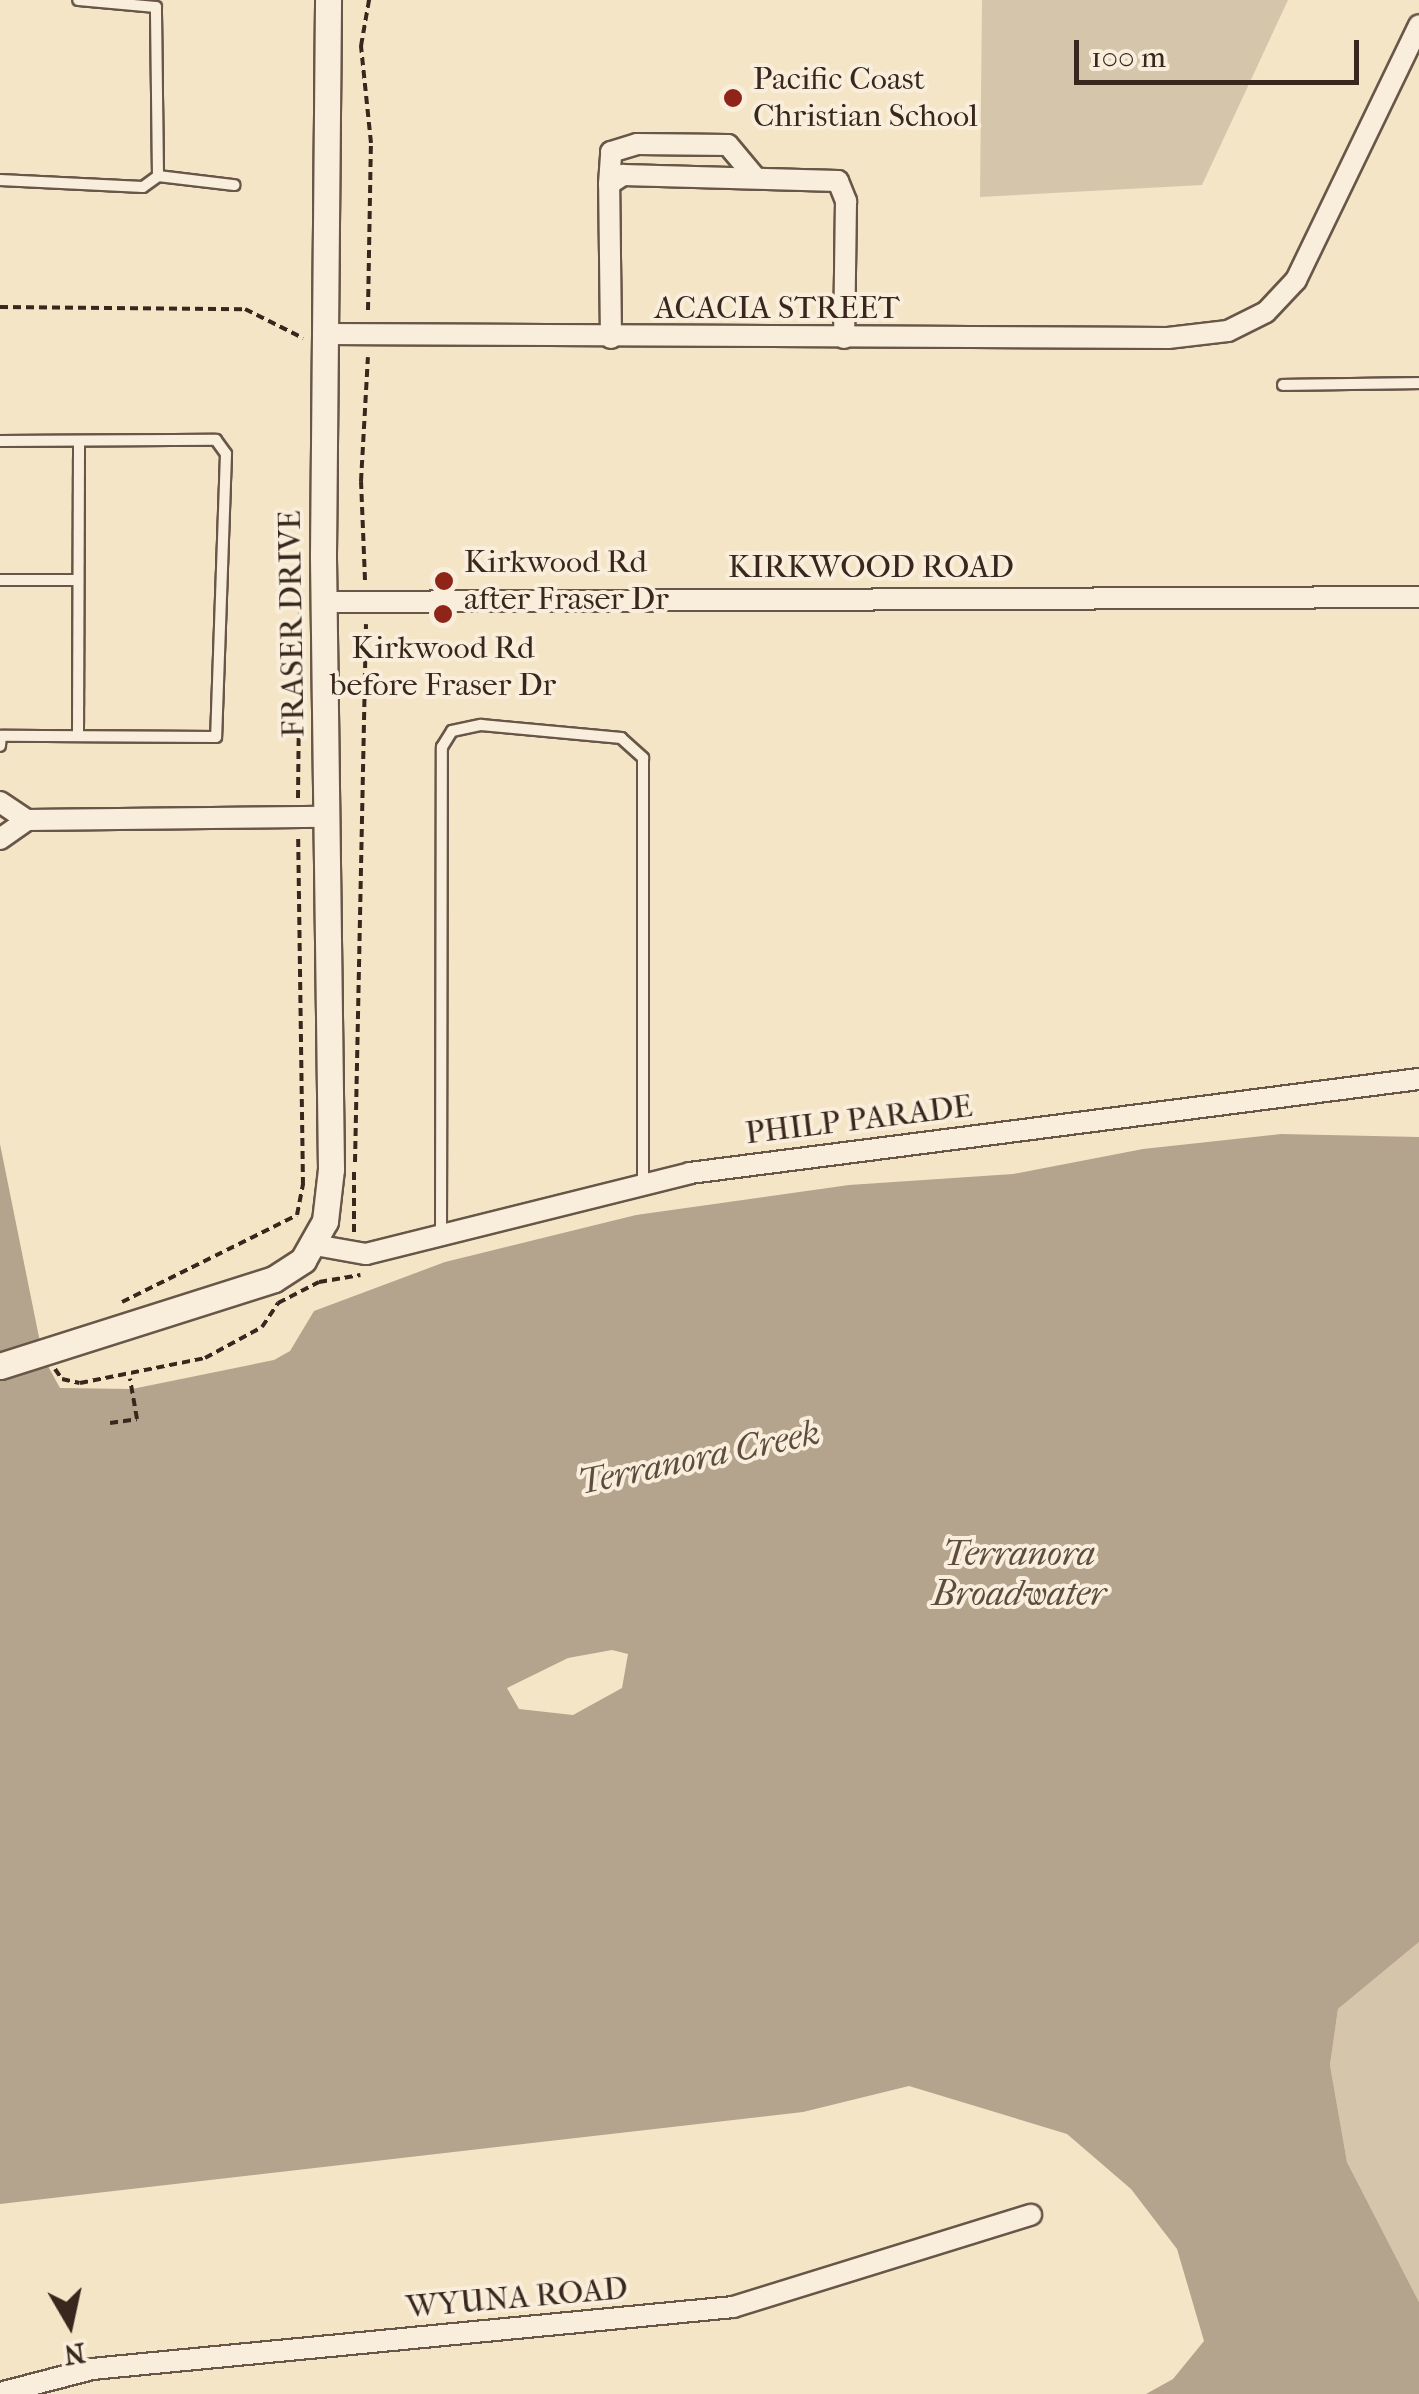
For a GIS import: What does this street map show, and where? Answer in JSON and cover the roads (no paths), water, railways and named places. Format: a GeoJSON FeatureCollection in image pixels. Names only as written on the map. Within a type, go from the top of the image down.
{"type":"FeatureCollection","features":[{"type":"Feature","properties":{"kind":"street","name":"FRASER DRIVE"},"geometry":{"type":"LineString","coordinates":[[315,1245],[330,1189],[324,602],[328,0]]}},
{"type":"Feature","properties":{"kind":"street","name":"ACACIA STREET"},"geometry":{"type":"LineString","coordinates":[[325,334],[1168,338],[1228,331],[1266,312],[1296,280],[1419,25]]}},
{"type":"Feature","properties":{"kind":"street"},"geometry":{"type":"LineString","coordinates":[[611,338],[611,152],[631,144],[728,146],[754,176]]}},
{"type":"Feature","properties":{"kind":"street"},"geometry":{"type":"LineString","coordinates":[[609,184],[623,175],[826,177],[843,188],[844,338]]}},
{"type":"Feature","properties":{"kind":"street","name":"KIRKWOOD ROAD"},"geometry":{"type":"LineString","coordinates":[[324,602],[1419,597]]}},
{"type":"Feature","properties":{"kind":"street"},"geometry":{"type":"LineString","coordinates":[[0,802],[27,820],[326,818]]}},
{"type":"Feature","properties":{"kind":"street"},"geometry":{"type":"LineString","coordinates":[[0,839],[27,820]]}},
{"type":"Feature","properties":{"kind":"street","name":"PHILP PARADE"},"geometry":{"type":"LineString","coordinates":[[315,1245],[356,1256],[643,1182],[1419,1079]]}},
{"type":"Feature","properties":{"kind":"street"},"geometry":{"type":"LineString","coordinates":[[0,1366],[274,1279],[315,1245]]}},
{"type":"Feature","properties":{"kind":"street","name":"WYUNA ROAD"},"geometry":{"type":"LineString","coordinates":[[0,2394],[92,2369],[733,2307],[1031,2215]]}},
{"type":"Feature","properties":{"kind":"lane"},"geometry":{"type":"LineString","coordinates":[[78,0],[161,4],[158,176]]}},
{"type":"Feature","properties":{"kind":"lane"},"geometry":{"type":"LineString","coordinates":[[0,180],[142,187],[158,176],[234,184]]}},
{"type":"Feature","properties":{"kind":"lane"},"geometry":{"type":"LineString","coordinates":[[1282,385],[1419,383]]}},
{"type":"Feature","properties":{"kind":"lane"},"geometry":{"type":"LineString","coordinates":[[0,441],[216,440],[226,454],[216,737],[1,736],[0,746]]}},
{"type":"Feature","properties":{"kind":"lane"},"geometry":{"type":"LineString","coordinates":[[78,736],[79,441]]}},
{"type":"Feature","properties":{"kind":"lane"},"geometry":{"type":"LineString","coordinates":[[0,580],[78,580]]}},
{"type":"Feature","properties":{"kind":"lane"},"geometry":{"type":"LineString","coordinates":[[441,1234],[442,748],[452,730],[482,725],[621,738],[643,758],[643,1182]]}},
{"type":"Feature","properties":{"kind":"water","name":"Terranora Broadwater"},"geometry":{"type":"Polygon","coordinates":[[[1281,1134],[1419,1137],[1419,1942],[1338,2009],[1330,2065],[1347,2162],[1419,2302],[1419,2394],[1146,2394],[1173,2379],[1204,2341],[1177,2249],[1131,2189],[1067,2134],[909,2086],[803,2112],[0,2204],[0,1144],[43,1357],[60,1388],[132,1389],[274,1360],[290,1351],[314,1311],[445,1262],[636,1215],[849,1185],[1013,1174],[1143,1149],[1281,1134]],[[612,1650],[568,1658],[507,1688],[519,1709],[573,1715],[622,1688],[628,1654],[612,1650]]]}},
{"type":"Feature","properties":{"kind":"place","name":"Pacific Coast Christian School"},"geometry":{"type":"Point","coordinates":[733,98]}},
{"type":"Feature","properties":{"kind":"place","name":"Kirkwood Rd after Fraser Dr"},"geometry":{"type":"Point","coordinates":[444,581]}},
{"type":"Feature","properties":{"kind":"place","name":"Kirkwood Rd before Fraser Dr"},"geometry":{"type":"Point","coordinates":[443,614]}},
{"type":"Feature","properties":{"kind":"water label","name":"Terranora Creek"},"geometry":{"type":"Point","coordinates":[699,1458]}}]}
